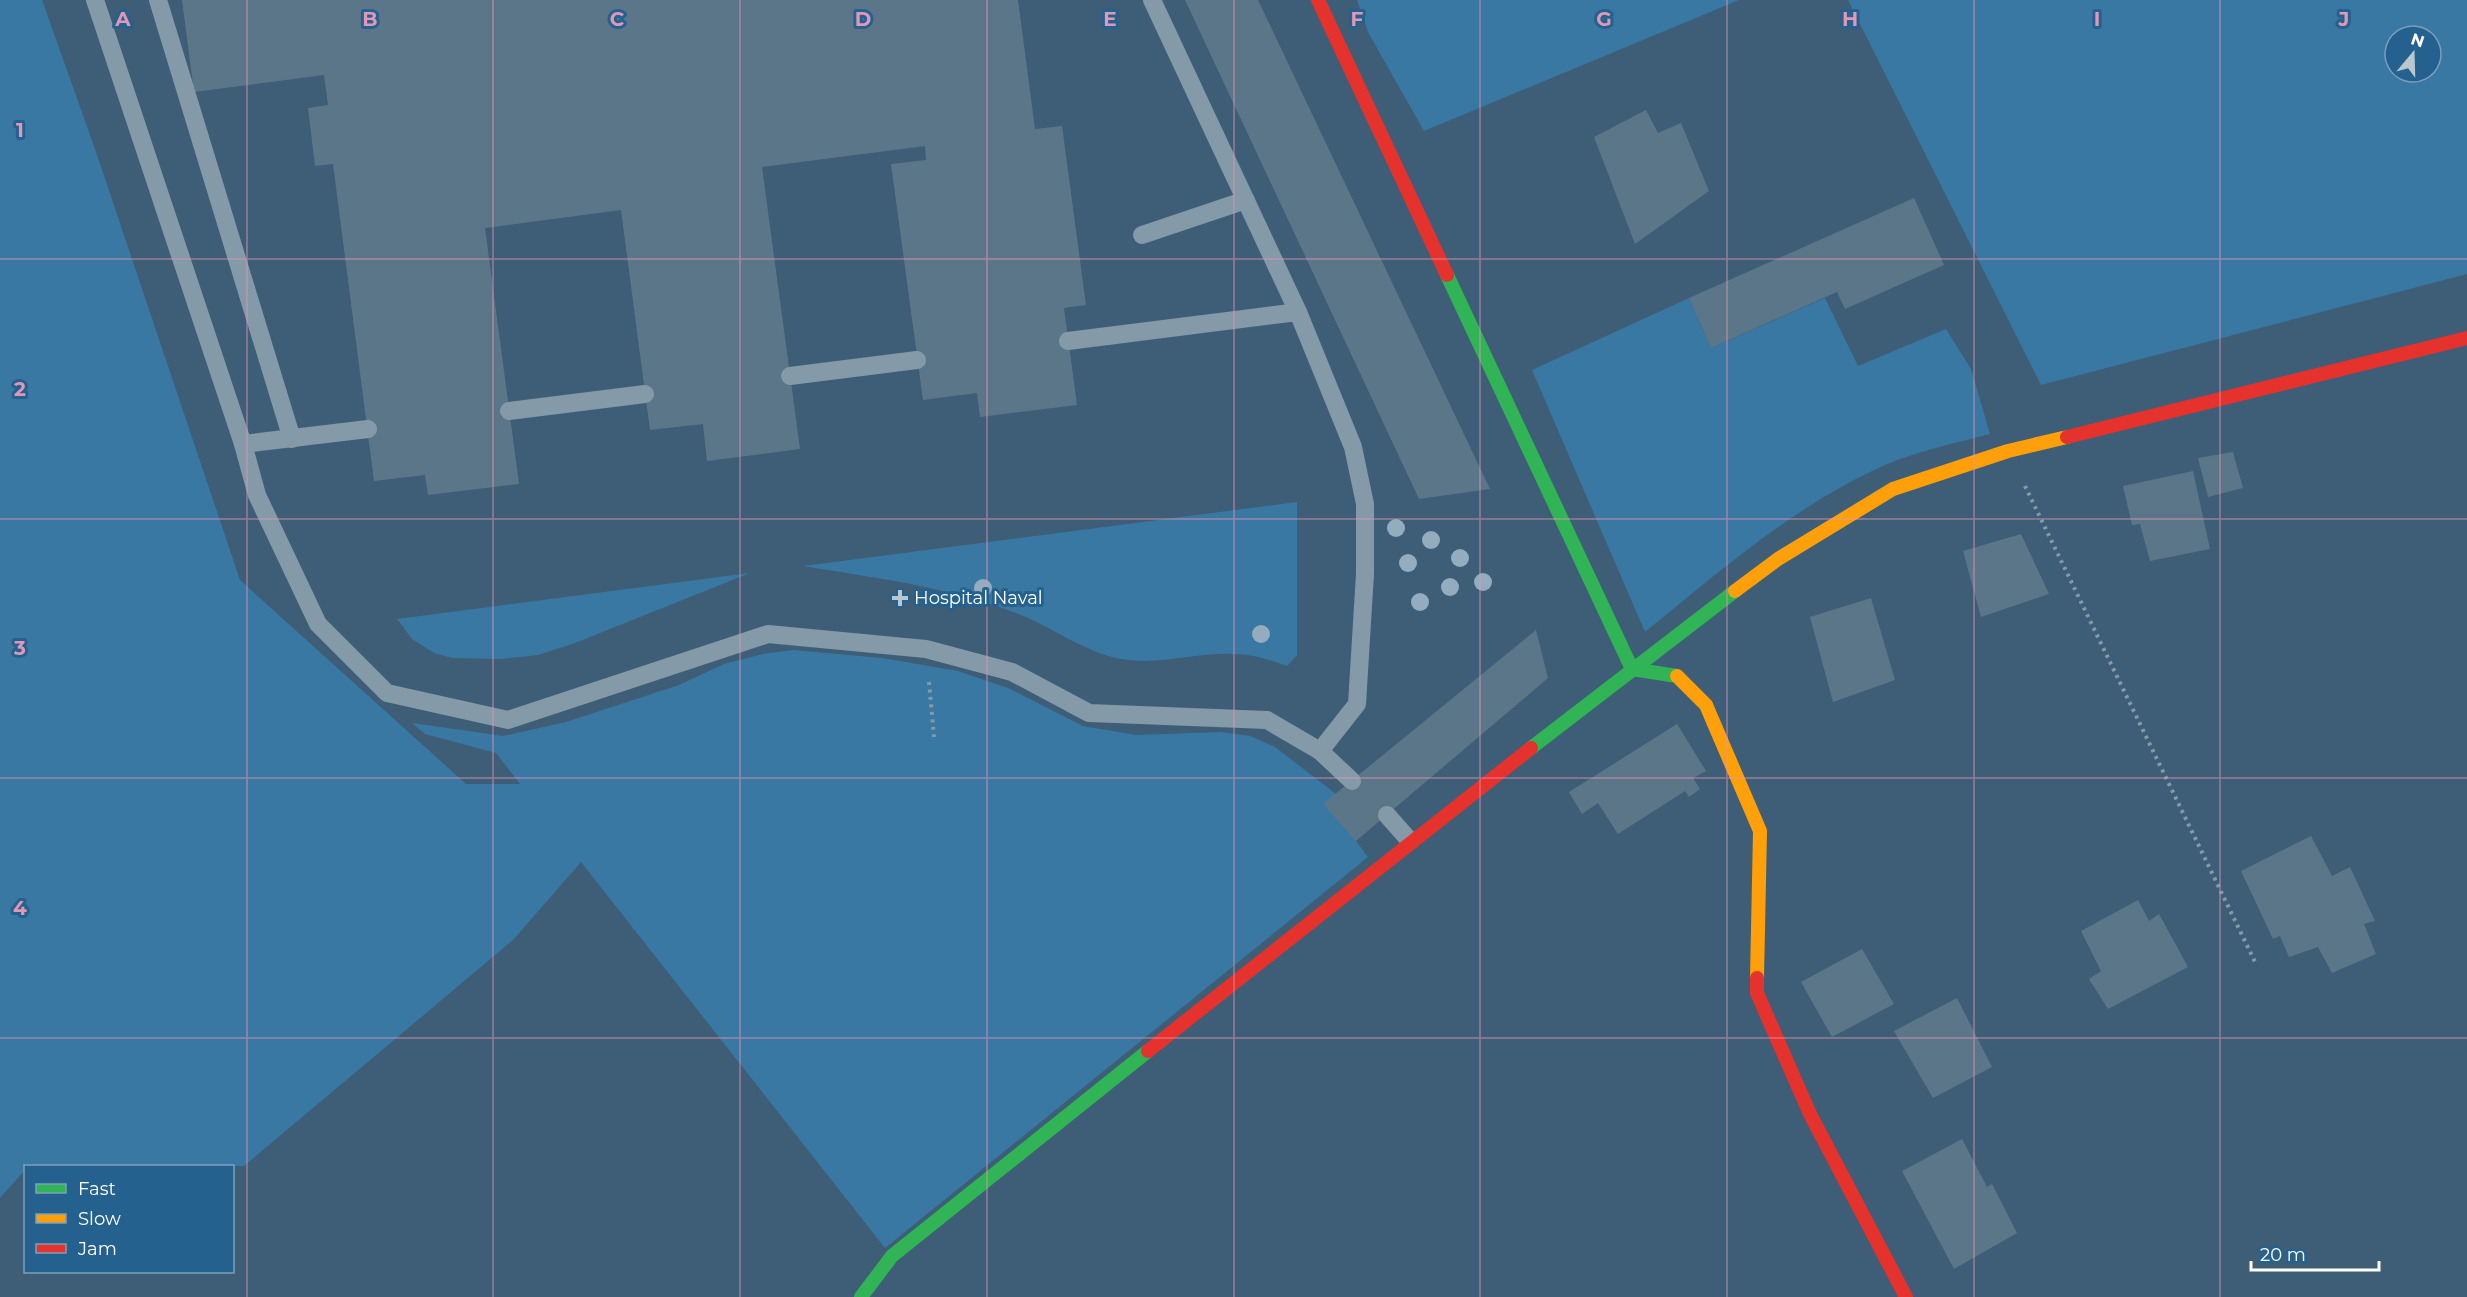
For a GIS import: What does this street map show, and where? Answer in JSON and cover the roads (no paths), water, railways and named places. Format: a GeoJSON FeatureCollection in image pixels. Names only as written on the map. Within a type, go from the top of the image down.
{"type":"FeatureCollection","features":[{"type":"Feature","properties":{"kind":"street"},"geometry":{"type":"LineString","coordinates":[[1318,0],[1632,669]]}},
{"type":"Feature","properties":{"kind":"street"},"geometry":{"type":"LineString","coordinates":[[861,1297],[892,1256],[1410,841],[1778,559],[1893,489],[2008,451],[2467,338]]}},
{"type":"Feature","properties":{"kind":"street"},"geometry":{"type":"LineString","coordinates":[[1632,669],[1676,675],[1706,705],[1760,831],[1757,993],[1810,1114],[1906,1297]]}},
{"type":"Feature","properties":{"kind":"lane"},"geometry":{"type":"LineString","coordinates":[[95,0],[243,444],[257,495],[318,624],[387,693],[508,720],[768,633],[926,649],[1012,672],[1089,713],[1266,720],[1320,751],[1352,781]]}},
{"type":"Feature","properties":{"kind":"lane"},"geometry":{"type":"LineString","coordinates":[[158,0],[292,439]]}},
{"type":"Feature","properties":{"kind":"lane"},"geometry":{"type":"LineString","coordinates":[[1152,0],[1298,312],[1353,447],[1365,504],[1365,574],[1357,704],[1320,751]]}},
{"type":"Feature","properties":{"kind":"lane"},"geometry":{"type":"LineString","coordinates":[[1142,235],[1246,200]]}},
{"type":"Feature","properties":{"kind":"lane"},"geometry":{"type":"LineString","coordinates":[[1068,341],[1298,312]]}},
{"type":"Feature","properties":{"kind":"lane"},"geometry":{"type":"LineString","coordinates":[[790,376],[917,360]]}},
{"type":"Feature","properties":{"kind":"lane"},"geometry":{"type":"LineString","coordinates":[[509,411],[645,394]]}},
{"type":"Feature","properties":{"kind":"lane"},"geometry":{"type":"LineString","coordinates":[[243,444],[368,429]]}},
{"type":"Feature","properties":{"kind":"lane"},"geometry":{"type":"LineString","coordinates":[[1387,815],[1410,841]]}},
{"type":"Feature","properties":{"kind":"place","name":"Hospital Naval"},"geometry":{"type":"Point","coordinates":[900,598]}}]}
